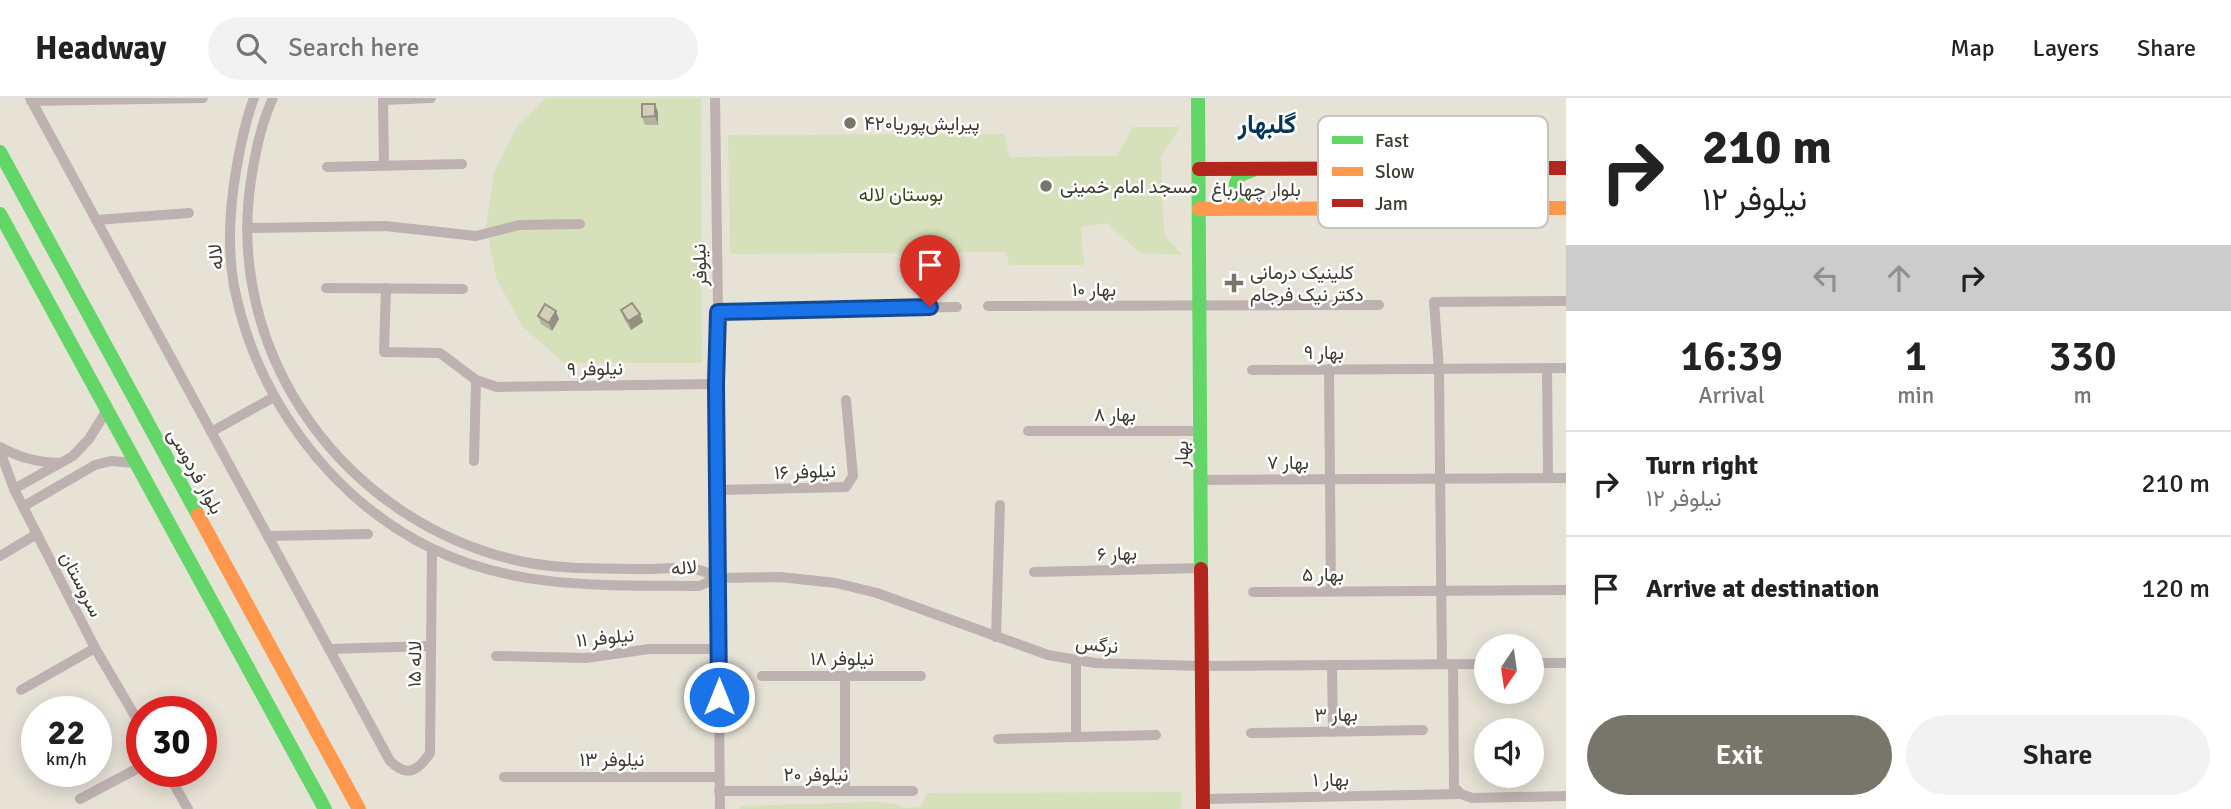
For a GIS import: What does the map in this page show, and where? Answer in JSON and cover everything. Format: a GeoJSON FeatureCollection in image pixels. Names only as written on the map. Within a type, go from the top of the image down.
{"type":"FeatureCollection","features":[{"type":"Feature","properties":{"kind":"street"},"geometry":{"type":"LineString","coordinates":[[203,98],[30,99],[329,649],[431,646]]}},
{"type":"Feature","properties":{"kind":"street","name":"لاله"},"geometry":{"type":"LineString","coordinates":[[254,98],[240,146],[233,187],[230,228],[234,285],[248,338],[274,397],[320,463],[358,499],[432,549],[521,578],[569,584],[699,586],[718,578]]}},
{"type":"Feature","properties":{"kind":"street","name":"لاله"},"geometry":{"type":"LineString","coordinates":[[273,98],[256,151],[249,190],[247,228],[250,282],[263,332],[288,389],[331,450],[367,484],[439,532],[484,551],[569,568],[697,569],[718,578]]}},
{"type":"Feature","properties":{"kind":"street"},"geometry":{"type":"LineString","coordinates":[[384,165],[383,100],[431,98]]}},
{"type":"Feature","properties":{"kind":"street","name":"نیلوفر"},"geometry":{"type":"LineString","coordinates":[[715,98],[720,809]]}},
{"type":"Feature","properties":{"kind":"street","name":"بهار"},"geometry":{"type":"LineString","coordinates":[[1198,98],[1203,804]]}},
{"type":"Feature","properties":{"kind":"street","name":"بلوار فردوسی"},"geometry":{"type":"LineString","coordinates":[[0,152],[359,809]]}},
{"type":"Feature","properties":{"kind":"street"},"geometry":{"type":"LineString","coordinates":[[327,167],[462,164]]}},
{"type":"Feature","properties":{"kind":"street","name":"بلوار چهارباغ"},"geometry":{"type":"LineString","coordinates":[[1548,168],[1566,168]]}},
{"type":"Feature","properties":{"kind":"street","name":"بلوار چهارباغ"},"geometry":{"type":"LineString","coordinates":[[1199,169],[1318,170]]}},
{"type":"Feature","properties":{"kind":"street"},"geometry":{"type":"LineString","coordinates":[[1245,208],[1235,197],[1234,189],[1240,175],[1254,170]]}},
{"type":"Feature","properties":{"kind":"street","name":"بلوار چهارباغ"},"geometry":{"type":"LineString","coordinates":[[1199,209],[1318,208]]}},
{"type":"Feature","properties":{"kind":"street","name":"بلوار چهارباغ"},"geometry":{"type":"LineString","coordinates":[[1548,208],[1566,208]]}},
{"type":"Feature","properties":{"kind":"street"},"geometry":{"type":"LineString","coordinates":[[96,220],[189,213]]}},
{"type":"Feature","properties":{"kind":"street"},"geometry":{"type":"LineString","coordinates":[[0,214],[325,809]]}},
{"type":"Feature","properties":{"kind":"street"},"geometry":{"type":"LineString","coordinates":[[247,228],[385,226],[475,236],[519,225],[580,224]]}},
{"type":"Feature","properties":{"kind":"street"},"geometry":{"type":"LineString","coordinates":[[326,288],[464,289]]}},
{"type":"Feature","properties":{"kind":"street"},"geometry":{"type":"LineString","coordinates":[[386,288],[384,352],[440,353],[475,380],[474,461]]}},
{"type":"Feature","properties":{"kind":"street"},"geometry":{"type":"LineString","coordinates":[[1461,794],[1454,787],[1441,591],[1439,369],[1434,302],[1566,301]]}},
{"type":"Feature","properties":{"kind":"street","name":"بهار ۱۰"},"geometry":{"type":"LineString","coordinates":[[988,306],[1379,305]]}},
{"type":"Feature","properties":{"kind":"street"},"geometry":{"type":"LineString","coordinates":[[718,312],[957,307]]}},
{"type":"Feature","properties":{"kind":"street"},"geometry":{"type":"LineString","coordinates":[[1547,368],[1548,478]]}},
{"type":"Feature","properties":{"kind":"street","name":"بهار ۹"},"geometry":{"type":"LineString","coordinates":[[1252,370],[1566,368]]}},
{"type":"Feature","properties":{"kind":"street"},"geometry":{"type":"LineString","coordinates":[[1329,369],[1331,592]]}},
{"type":"Feature","properties":{"kind":"street","name":"نیلوفر ۹"},"geometry":{"type":"LineString","coordinates":[[475,380],[497,387],[716,384]]}},
{"type":"Feature","properties":{"kind":"street"},"geometry":{"type":"LineString","coordinates":[[211,432],[274,397]]}},
{"type":"Feature","properties":{"kind":"street","name":"نیلوفر ۱۶"},"geometry":{"type":"LineString","coordinates":[[718,490],[846,487],[853,476],[846,400]]}},
{"type":"Feature","properties":{"kind":"street"},"geometry":{"type":"LineString","coordinates":[[14,489],[73,456],[89,439],[107,411]]}},
{"type":"Feature","properties":{"kind":"street","name":"بهار ۸"},"geometry":{"type":"LineString","coordinates":[[1028,431],[1200,432]]}},
{"type":"Feature","properties":{"kind":"street"},"geometry":{"type":"LineString","coordinates":[[0,449],[39,462],[61,463]]}},
{"type":"Feature","properties":{"kind":"street","name":"سروستان"},"geometry":{"type":"LineString","coordinates":[[0,449],[14,489],[95,648],[126,701]]}},
{"type":"Feature","properties":{"kind":"street"},"geometry":{"type":"LineString","coordinates":[[24,506],[95,465],[111,461],[136,463]]}},
{"type":"Feature","properties":{"kind":"street","name":"بهار ۷"},"geometry":{"type":"LineString","coordinates":[[1201,480],[1566,478]]}},
{"type":"Feature","properties":{"kind":"street"},"geometry":{"type":"LineString","coordinates":[[996,636],[1000,505]]}},
{"type":"Feature","properties":{"kind":"street"},"geometry":{"type":"LineString","coordinates":[[0,556],[37,534]]}},
{"type":"Feature","properties":{"kind":"street"},"geometry":{"type":"LineString","coordinates":[[268,536],[368,534]]}},
{"type":"Feature","properties":{"kind":"street","name":"لاله ۱۵"},"geometry":{"type":"LineString","coordinates":[[329,649],[390,761],[399,770],[412,771],[423,765],[430,753],[432,549]]}},
{"type":"Feature","properties":{"kind":"street","name":"بهار ۶"},"geometry":{"type":"LineString","coordinates":[[1034,572],[1201,568]]}},
{"type":"Feature","properties":{"kind":"street","name":"نرگس"},"geometry":{"type":"LineString","coordinates":[[718,578],[780,577],[836,583],[877,593],[1048,655],[1095,663],[1202,666],[1474,664]]}},
{"type":"Feature","properties":{"kind":"street","name":"بهار ۵"},"geometry":{"type":"LineString","coordinates":[[1253,592],[1566,590]]}},
{"type":"Feature","properties":{"kind":"street"},"geometry":{"type":"LineString","coordinates":[[21,690],[95,648]]}},
{"type":"Feature","properties":{"kind":"street","name":"نیلوفر ۱۱"},"geometry":{"type":"LineString","coordinates":[[496,656],[586,658],[649,649],[719,649]]}},
{"type":"Feature","properties":{"kind":"street"},"geometry":{"type":"LineString","coordinates":[[1076,660],[1076,737]]}},
{"type":"Feature","properties":{"kind":"street"},"geometry":{"type":"LineString","coordinates":[[1544,663],[1566,663]]}},
{"type":"Feature","properties":{"kind":"street"},"geometry":{"type":"LineString","coordinates":[[1332,665],[1334,732]]}},
{"type":"Feature","properties":{"kind":"street","name":"نیلوفر ۱۸"},"geometry":{"type":"LineString","coordinates":[[762,676],[921,676]]}},
{"type":"Feature","properties":{"kind":"street"},"geometry":{"type":"LineString","coordinates":[[845,676],[845,791]]}},
{"type":"Feature","properties":{"kind":"street","name":"بهار ۳"},"geometry":{"type":"LineString","coordinates":[[1251,733],[1423,730]]}},
{"type":"Feature","properties":{"kind":"street"},"geometry":{"type":"LineString","coordinates":[[999,739],[1156,735]]}},
{"type":"Feature","properties":{"kind":"street"},"geometry":{"type":"LineString","coordinates":[[80,799],[126,775]]}},
{"type":"Feature","properties":{"kind":"street","name":"نیلوفر ۱۳"},"geometry":{"type":"LineString","coordinates":[[504,777],[719,777]]}},
{"type":"Feature","properties":{"kind":"street"},"geometry":{"type":"LineString","coordinates":[[176,787],[188,809]]}},
{"type":"Feature","properties":{"kind":"street","name":"نیلوفر ۲۰"},"geometry":{"type":"LineString","coordinates":[[719,791],[914,791]]}},
{"type":"Feature","properties":{"kind":"street","name":"بهار ۱"},"geometry":{"type":"LineString","coordinates":[[1203,804],[1461,794],[1472,798],[1566,796]]}},
{"type":"Feature","properties":{"kind":"green space"},"geometry":{"type":"Polygon","coordinates":[[[546,98],[701,98],[702,363],[564,363],[523,327],[497,280],[486,227],[494,173],[518,125],[546,98]]]}},
{"type":"Feature","properties":{"kind":"green space","name":"بوستان لاله"},"geometry":{"type":"Polygon","coordinates":[[[1133,127],[1180,127],[1161,156],[1164,234],[1182,255],[1140,253],[1107,223],[1081,227],[1084,265],[1009,265],[1006,252],[730,254],[728,135],[1005,134],[1009,157],[1117,156],[1133,127]]]}},
{"type":"Feature","properties":{"kind":"green space"},"geometry":{"type":"Polygon","coordinates":[[[1181,792],[1181,809],[740,809],[740,806],[875,802],[897,804],[902,808],[922,807],[926,793],[1181,792]]]}},
{"type":"Feature","properties":{"kind":"building"},"geometry":{"type":"Polygon","coordinates":[[[642,104],[655,104],[655,116],[642,117],[642,104]]]}},
{"type":"Feature","properties":{"kind":"building"},"geometry":{"type":"Polygon","coordinates":[[[632,303],[640,314],[628,321],[621,310],[632,303]]]}},
{"type":"Feature","properties":{"kind":"building"},"geometry":{"type":"Polygon","coordinates":[[[545,304],[556,311],[549,323],[538,316],[545,304]]]}},
{"type":"Feature","properties":{"kind":"traffic: fast"},"geometry":{"type":"LineString","coordinates":[[1198,98],[1201,569]]}},
{"type":"Feature","properties":{"kind":"traffic: fast"},"geometry":{"type":"LineString","coordinates":[[0,152],[198,515]]}},
{"type":"Feature","properties":{"kind":"traffic: fast"},"geometry":{"type":"LineString","coordinates":[[1245,208],[1236,197],[1236,184],[1240,175],[1253,170]]}},
{"type":"Feature","properties":{"kind":"traffic: fast"},"geometry":{"type":"LineString","coordinates":[[0,214],[325,809]]}},
{"type":"Feature","properties":{"kind":"traffic: slow"},"geometry":{"type":"LineString","coordinates":[[1548,208],[1566,208]]}},
{"type":"Feature","properties":{"kind":"traffic: slow"},"geometry":{"type":"LineString","coordinates":[[1199,209],[1318,209]]}},
{"type":"Feature","properties":{"kind":"traffic: slow"},"geometry":{"type":"LineString","coordinates":[[198,515],[359,809]]}},
{"type":"Feature","properties":{"kind":"traffic: jam"},"geometry":{"type":"LineString","coordinates":[[1548,168],[1566,168]]}},
{"type":"Feature","properties":{"kind":"traffic: jam"},"geometry":{"type":"LineString","coordinates":[[1199,169],[1318,169]]}},
{"type":"Feature","properties":{"kind":"traffic: jam"},"geometry":{"type":"LineString","coordinates":[[1201,569],[1203,809]]}},
{"type":"Feature","properties":{"kind":"place","name":"پیرایش‌پوریا۴۲۰"},"geometry":{"type":"Point","coordinates":[850,123]}},
{"type":"Feature","properties":{"kind":"place","name":"مسجد امام خمینی"},"geometry":{"type":"Point","coordinates":[1046,186]}},
{"type":"Feature","properties":{"kind":"place","name":"کلینیک درمانی دکتر نیک فرجام"},"geometry":{"type":"Point","coordinates":[1234,283]}},
{"type":"Feature","properties":{"kind":"district","name":"گلبهار"},"geometry":{"type":"Point","coordinates":[1267,124]}},
{"type":"Feature","properties":{"kind":"route"},"geometry":{"type":"LineString","coordinates":[[719,697],[716,384],[718,312],[930,307]]}}]}
